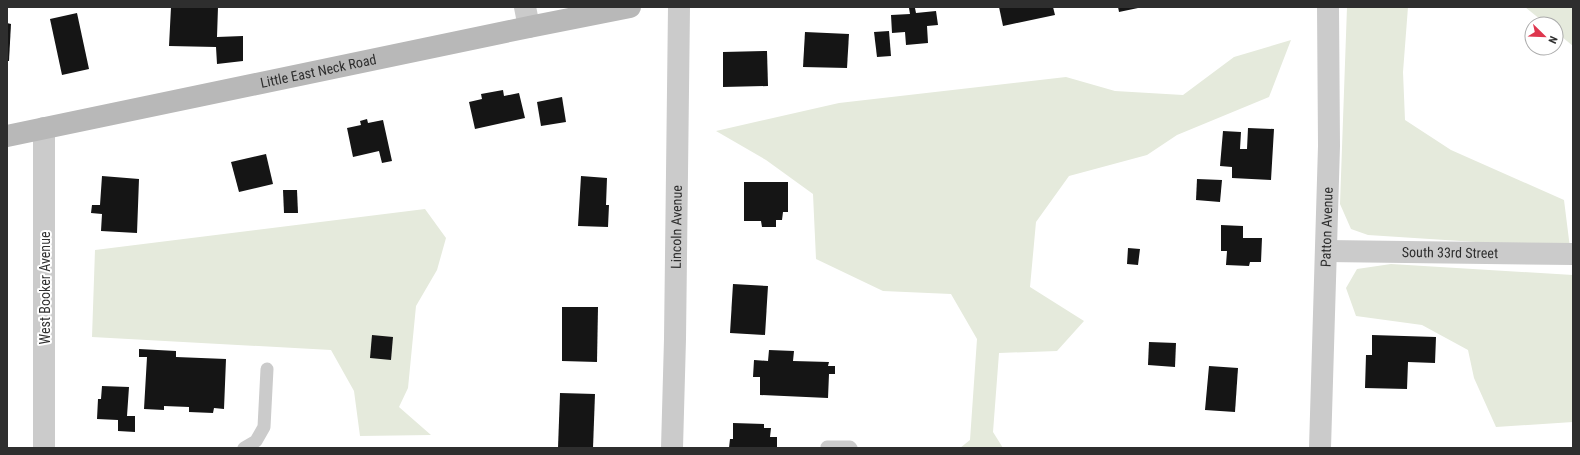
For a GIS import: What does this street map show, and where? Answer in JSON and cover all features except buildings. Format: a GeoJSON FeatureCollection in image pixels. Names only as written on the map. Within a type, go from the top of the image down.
{"type":"FeatureCollection","features":[{"type":"Feature","properties":{"kind":"main road","name":"Little East Neck Road"},"geometry":{"type":"LineString","coordinates":[[7,136],[527,17],[630,7]]}},
{"type":"Feature","properties":{"kind":"street","name":"Lincoln Avenue"},"geometry":{"type":"LineString","coordinates":[[672,448],[675,340],[679,7]]}},
{"type":"Feature","properties":{"kind":"street","name":"Patton Avenue"},"geometry":{"type":"LineString","coordinates":[[1320,448],[1329,146],[1328,7]]}},
{"type":"Feature","properties":{"kind":"street","name":"West Booker Avenue"},"geometry":{"type":"LineString","coordinates":[[44,128],[44,448]]}},
{"type":"Feature","properties":{"kind":"street","name":"South 33rd Street"},"geometry":{"type":"LineString","coordinates":[[1326,251],[1573,254]]}},
{"type":"Feature","properties":{"kind":"lane"},"geometry":{"type":"LineString","coordinates":[[244,448],[256,441],[264,427],[267,369]]}},
{"type":"Feature","properties":{"kind":"lane"},"geometry":{"type":"LineString","coordinates":[[827,448],[851,448]]}},
{"type":"Feature","properties":{"kind":"shaded area"},"geometry":{"type":"Polygon","coordinates":[[[1347,7],[1408,7],[1403,72],[1405,120],[1451,150],[1564,200],[1570,248],[1368,235],[1351,229],[1340,204],[1347,7]]]}},
{"type":"Feature","properties":{"kind":"shaded area"},"geometry":{"type":"Polygon","coordinates":[[[1525,7],[1573,7],[1573,46],[1564,39],[1564,16],[1536,16],[1525,7]]]}},
{"type":"Feature","properties":{"kind":"shaded area"},"geometry":{"type":"Polygon","coordinates":[[[1291,40],[1269,97],[1177,135],[1147,155],[1069,176],[1036,222],[1030,287],[1084,321],[1057,351],[999,353],[993,432],[1003,448],[960,448],[970,440],[977,339],[951,294],[883,291],[816,259],[813,194],[766,160],[716,131],[839,103],[1066,77],[1115,91],[1183,95],[1234,57],[1291,40]]]}},
{"type":"Feature","properties":{"kind":"shaded area"},"geometry":{"type":"Polygon","coordinates":[[[425,209],[446,238],[437,270],[416,306],[408,388],[399,407],[431,435],[360,436],[354,391],[331,350],[92,337],[95,250],[425,209]]]}},
{"type":"Feature","properties":{"kind":"shaded area"},"geometry":{"type":"Polygon","coordinates":[[[1391,264],[1573,275],[1573,422],[1496,427],[1474,378],[1468,350],[1422,325],[1356,316],[1346,288],[1357,269],[1391,264]]]}}]}
